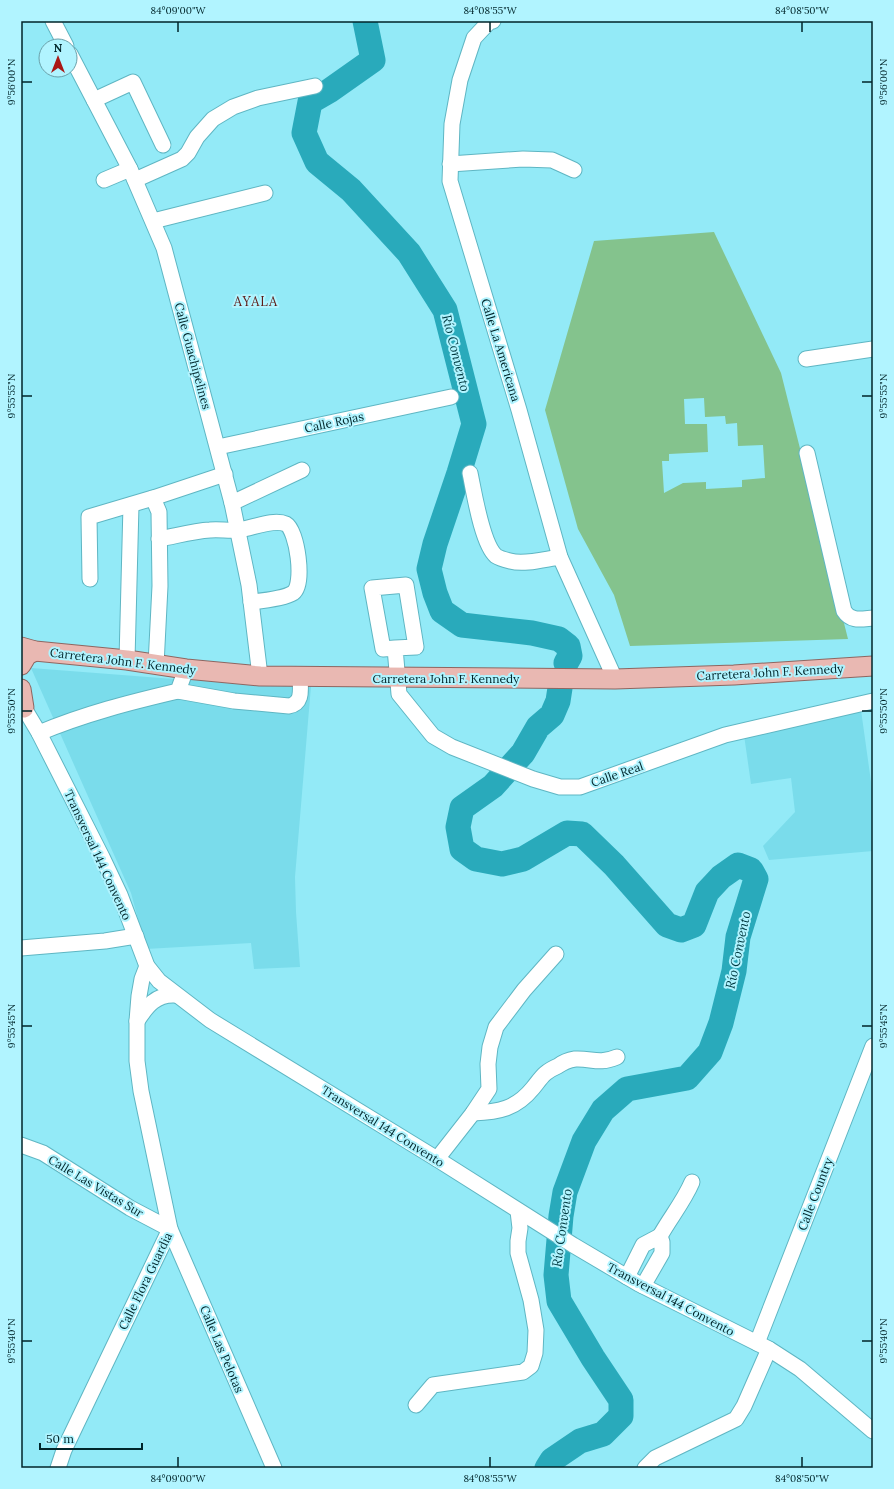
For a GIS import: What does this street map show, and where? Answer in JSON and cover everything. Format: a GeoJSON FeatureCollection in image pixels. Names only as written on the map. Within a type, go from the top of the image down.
{"type":"FeatureCollection","features":[{"type":"Feature","properties":{"kind":"main road","name":"Carretera John F. Kennedy"},"geometry":{"type":"LineString","coordinates":[[28,649],[127,660],[186,669],[260,676],[615,679],[734,675],[873,666]]}},
{"type":"Feature","properties":{"kind":"main road"},"geometry":{"type":"LineString","coordinates":[[21,665],[27,655],[28,649]]}},
{"type":"Feature","properties":{"kind":"main road"},"geometry":{"type":"LineString","coordinates":[[21,689],[22,706]]}},
{"type":"Feature","properties":{"kind":"street","name":"Calle La Americana"},"geometry":{"type":"LineString","coordinates":[[494,21],[489,22],[474,38],[460,80],[452,124],[450,181],[519,410],[560,557],[615,679]]}},
{"type":"Feature","properties":{"kind":"street"},"geometry":{"type":"LineString","coordinates":[[56,27],[62,38]]}},
{"type":"Feature","properties":{"kind":"street","name":"Calle Guachipelines"},"geometry":{"type":"LineString","coordinates":[[78,69],[133,175],[164,248],[218,447],[238,530],[251,602],[260,676]]}},
{"type":"Feature","properties":{"kind":"street"},"geometry":{"type":"LineString","coordinates":[[94,100],[133,82],[163,145]]}},
{"type":"Feature","properties":{"kind":"street"},"geometry":{"type":"LineString","coordinates":[[104,180],[133,175],[182,160],[188,153],[197,137],[213,119],[233,107],[258,98],[315,86]]}},
{"type":"Feature","properties":{"kind":"street"},"geometry":{"type":"LineString","coordinates":[[450,164],[523,159],[552,160],[574,170]]}},
{"type":"Feature","properties":{"kind":"street"},"geometry":{"type":"LineString","coordinates":[[152,221],[265,193]]}},
{"type":"Feature","properties":{"kind":"street"},"geometry":{"type":"LineString","coordinates":[[806,359],[873,349]]}},
{"type":"Feature","properties":{"kind":"street","name":"Calle Rojas"},"geometry":{"type":"LineString","coordinates":[[218,447],[451,397]]}},
{"type":"Feature","properties":{"kind":"street"},"geometry":{"type":"LineString","coordinates":[[807,453],[844,611],[847,616],[852,619],[858,620],[873,618]]}},
{"type":"Feature","properties":{"kind":"street"},"geometry":{"type":"LineString","coordinates":[[210,530],[233,508],[302,470]]}},
{"type":"Feature","properties":{"kind":"street"},"geometry":{"type":"LineString","coordinates":[[470,473],[479,518],[488,545],[496,556],[512,562],[528,562],[560,557]]}},
{"type":"Feature","properties":{"kind":"street"},"geometry":{"type":"LineString","coordinates":[[90,579],[89,517],[131,505],[225,474]]}},
{"type":"Feature","properties":{"kind":"street"},"geometry":{"type":"LineString","coordinates":[[153,498],[159,512],[160,586],[156,665]]}},
{"type":"Feature","properties":{"kind":"street"},"geometry":{"type":"LineString","coordinates":[[127,660],[131,505]]}},
{"type":"Feature","properties":{"kind":"street"},"geometry":{"type":"LineString","coordinates":[[159,539],[210,530],[238,530],[274,523],[286,524],[290,529],[297,550],[300,569],[298,584],[293,593],[275,599],[251,602]]}},
{"type":"Feature","properties":{"kind":"street"},"geometry":{"type":"LineString","coordinates":[[406,585],[416,647],[395,648],[383,649],[372,588],[406,585]]}},
{"type":"Feature","properties":{"kind":"street","name":"Calle Real"},"geometry":{"type":"LineString","coordinates":[[395,648],[399,694],[433,736],[452,747],[533,779],[560,787],[580,787],[725,736],[873,701]]}},
{"type":"Feature","properties":{"kind":"street"},"geometry":{"type":"LineString","coordinates":[[178,691],[186,669]]}},
{"type":"Feature","properties":{"kind":"street"},"geometry":{"type":"LineString","coordinates":[[39,732],[67,721],[112,707],[178,691],[234,702],[289,706],[295,705],[298,702],[300,694],[300,676]]}},
{"type":"Feature","properties":{"kind":"street","name":"Transversal 144 Convento"},"geometry":{"type":"LineString","coordinates":[[22,706],[39,732],[120,895],[147,966],[159,981],[175,995],[210,1020],[437,1159],[573,1245],[643,1286],[763,1346],[800,1369],[873,1430]]}},
{"type":"Feature","properties":{"kind":"street"},"geometry":{"type":"LineString","coordinates":[[21,948],[98,942],[136,936]]}},
{"type":"Feature","properties":{"kind":"street"},"geometry":{"type":"LineString","coordinates":[[437,1159],[473,1113],[489,1089],[489,1053],[496,1027],[524,990],[556,954]]}},
{"type":"Feature","properties":{"kind":"street","name":"Calle Flora Guardia"},"geometry":{"type":"LineString","coordinates":[[58,1468],[64,1450],[77,1422],[170,1229],[141,1091],[137,1061],[137,1021],[142,979],[147,966]]}},
{"type":"Feature","properties":{"kind":"street"},"geometry":{"type":"LineString","coordinates":[[137,1021],[144,1010],[156,999],[168,994],[175,995]]}},
{"type":"Feature","properties":{"kind":"street","name":"Calle Country"},"geometry":{"type":"LineString","coordinates":[[646,1468],[655,1458],[736,1419],[744,1406],[763,1346],[873,1046]]}},
{"type":"Feature","properties":{"kind":"street"},"geometry":{"type":"LineString","coordinates":[[473,1113],[492,1112],[512,1106],[533,1088],[542,1075],[556,1066],[574,1059],[596,1062],[607,1061],[617,1057]]}},
{"type":"Feature","properties":{"kind":"street","name":"Calle Las Vistas Sur"},"geometry":{"type":"LineString","coordinates":[[21,1145],[43,1154],[130,1208],[170,1229]]}},
{"type":"Feature","properties":{"kind":"street"},"geometry":{"type":"LineString","coordinates":[[627,1277],[643,1245],[660,1236],[673,1213],[686,1196],[692,1182]]}},
{"type":"Feature","properties":{"kind":"street"},"geometry":{"type":"LineString","coordinates":[[416,1405],[433,1385],[523,1372],[531,1366],[535,1353],[536,1330],[531,1300],[518,1253],[520,1228],[518,1211]]}},
{"type":"Feature","properties":{"kind":"street","name":"Calle Las Pelotas"},"geometry":{"type":"LineString","coordinates":[[170,1229],[274,1468]]}},
{"type":"Feature","properties":{"kind":"street"},"geometry":{"type":"LineString","coordinates":[[643,1286],[662,1252],[662,1242],[660,1236]]}},
{"type":"Feature","properties":{"kind":"shaded area"},"geometry":{"type":"Polygon","coordinates":[[[31,668],[187,680],[311,686],[295,877],[300,967],[254,969],[251,943],[146,949],[131,893],[31,668]]]}},
{"type":"Feature","properties":{"kind":"shaded area"},"geometry":{"type":"Polygon","coordinates":[[[861,710],[873,796],[873,851],[769,860],[763,846],[795,812],[791,778],[751,784],[744,735],[861,710]]]}},
{"type":"Feature","properties":{"kind":"green space"},"geometry":{"type":"Polygon","coordinates":[[[714,232],[781,373],[848,639],[630,646],[614,595],[578,529],[545,410],[594,241],[714,232]],[[704,398],[684,399],[685,424],[707,424],[708,452],[669,454],[669,461],[662,461],[664,493],[683,483],[706,482],[706,489],[742,487],[742,480],[765,478],[763,445],[738,446],[737,423],[726,424],[725,416],[705,417],[704,398]]]}},
{"type":"Feature","properties":{"kind":"waterway","name":"Río Convento"},"geometry":{"type":"LineString","coordinates":[[365,21],[373,60],[329,91],[310,102],[304,133],[317,162],[351,190],[409,253],[445,310],[474,424],[435,544],[429,569],[435,593],[442,611],[462,625],[532,633],[559,639],[568,646],[570,656],[566,663]]}},
{"type":"Feature","properties":{"kind":"waterway","name":"Río Convento"},"geometry":{"type":"LineString","coordinates":[[547,1468],[552,1460],[580,1441],[603,1434],[621,1416],[621,1400],[593,1358],[559,1301],[556,1275],[561,1216],[565,1192],[584,1141],[603,1110],[627,1089],[687,1078],[710,1052],[721,1023],[734,971],[738,937],[756,879],[751,870],[738,865],[721,877],[707,892],[694,925],[681,930],[667,925],[614,865],[582,834],[567,833],[523,859],[502,864],[476,859],[462,849],[458,827],[462,808],[493,786],[523,753],[538,727],[552,715],[558,701],[560,688]]}},
{"type":"Feature","properties":{"kind":"district","name":"AYALA"},"geometry":{"type":"Point","coordinates":[256,301]}}]}
